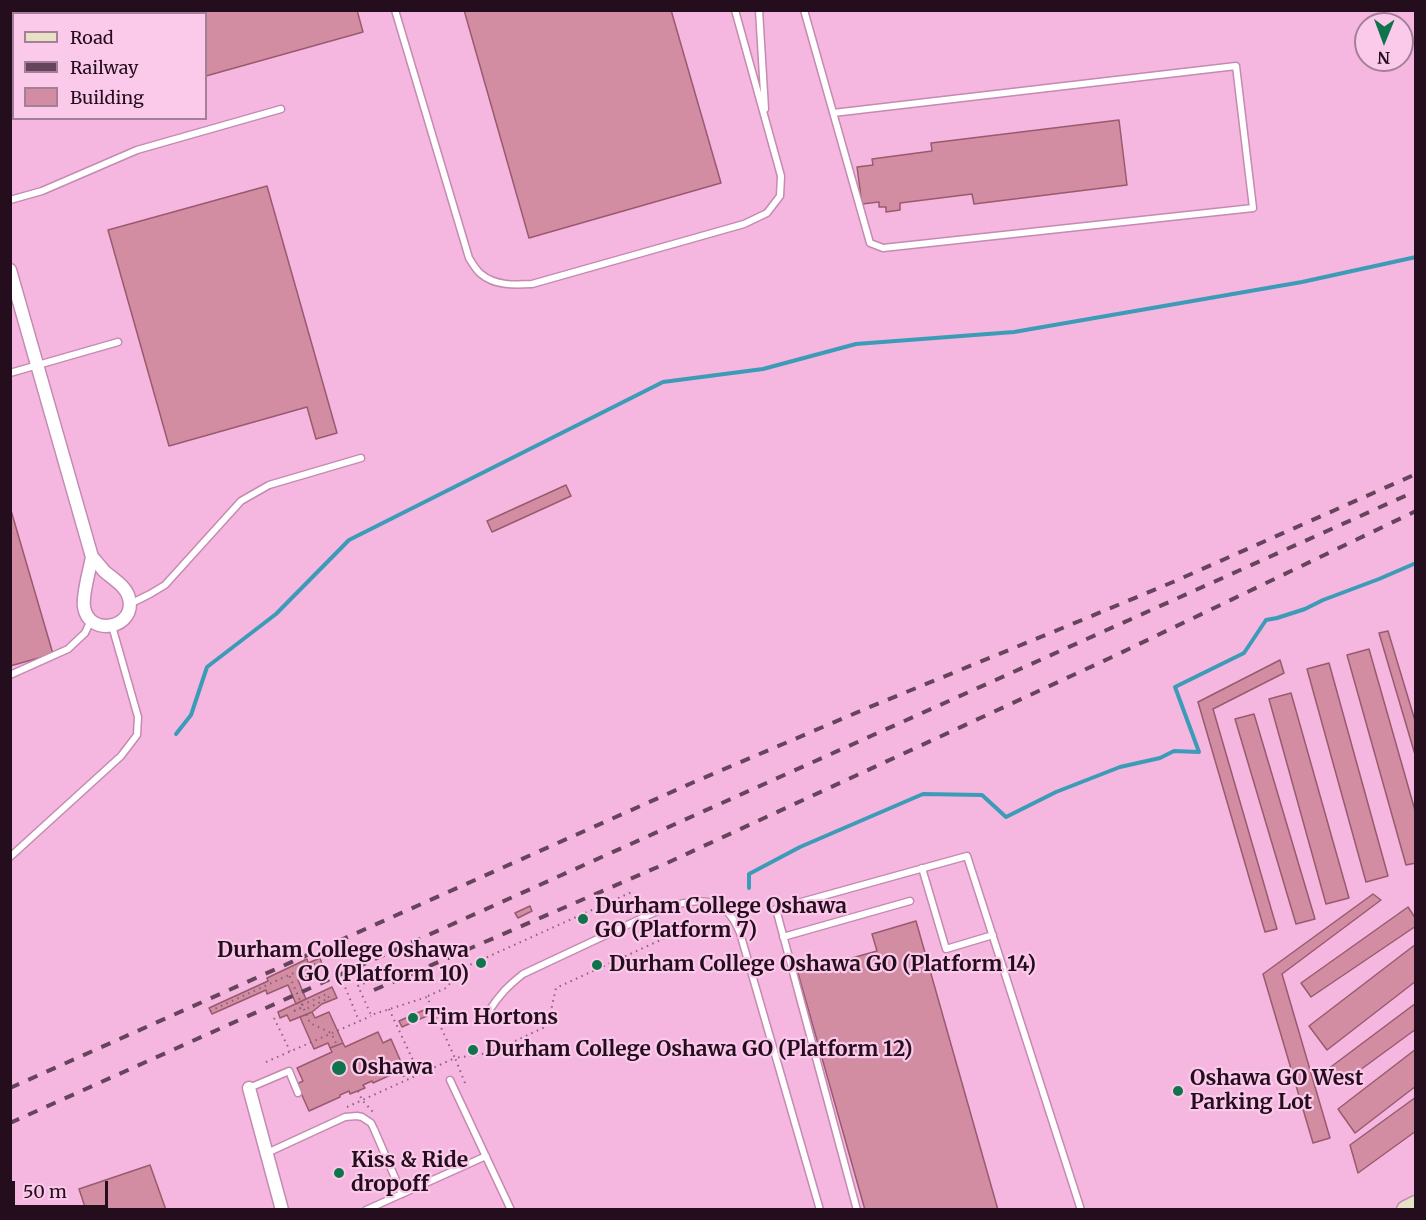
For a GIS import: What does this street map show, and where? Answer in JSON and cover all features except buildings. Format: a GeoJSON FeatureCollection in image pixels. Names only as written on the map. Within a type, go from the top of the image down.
{"type":"FeatureCollection","features":[{"type":"Feature","properties":{"kind":"main road"},"geometry":{"type":"LineString","coordinates":[[1406,1209],[1416,1205]]}},
{"type":"Feature","properties":{"kind":"street"},"geometry":{"type":"LineString","coordinates":[[10,270],[92,556],[129,596],[130,604],[125,618],[112,626],[97,624],[86,614],[84,599],[92,556]]}},
{"type":"Feature","properties":{"kind":"street"},"geometry":{"type":"LineString","coordinates":[[249,1088],[282,1209]]}},
{"type":"Feature","properties":{"kind":"lane"},"geometry":{"type":"LineString","coordinates":[[395,10],[469,258],[480,274],[493,281],[512,286],[532,284],[744,224],[766,213],[780,196],[781,176],[735,10]]}},
{"type":"Feature","properties":{"kind":"lane"},"geometry":{"type":"LineString","coordinates":[[759,10],[766,121]]}},
{"type":"Feature","properties":{"kind":"lane"},"geometry":{"type":"LineString","coordinates":[[804,10],[833,113],[870,243],[883,248],[1253,208],[1236,66],[833,113]]}},
{"type":"Feature","properties":{"kind":"lane"},"geometry":{"type":"LineString","coordinates":[[10,200],[42,191],[137,150],[281,109]]}},
{"type":"Feature","properties":{"kind":"lane"},"geometry":{"type":"LineString","coordinates":[[10,373],[118,342]]}},
{"type":"Feature","properties":{"kind":"lane"},"geometry":{"type":"LineString","coordinates":[[130,604],[165,585],[241,501],[268,485],[361,458]]}},
{"type":"Feature","properties":{"kind":"lane"},"geometry":{"type":"LineString","coordinates":[[10,675],[68,649],[85,633],[91,620]]}},
{"type":"Feature","properties":{"kind":"lane"},"geometry":{"type":"LineString","coordinates":[[10,857],[121,756],[137,735],[138,717],[112,626]]}},
{"type":"Feature","properties":{"kind":"lane"},"geometry":{"type":"LineString","coordinates":[[857,1209],[776,909],[967,856],[1082,1209]]}},
{"type":"Feature","properties":{"kind":"lane"},"geometry":{"type":"LineString","coordinates":[[922,868],[946,949],[993,935]]}},
{"type":"Feature","properties":{"kind":"lane"},"geometry":{"type":"LineString","coordinates":[[783,937],[910,901]]}},
{"type":"Feature","properties":{"kind":"lane"},"geometry":{"type":"LineString","coordinates":[[489,1011],[508,986],[523,974],[655,912],[675,904],[694,902],[713,903],[725,910],[734,920],[740,933],[820,1209]]}},
{"type":"Feature","properties":{"kind":"lane"},"geometry":{"type":"LineString","coordinates":[[249,1088],[288,1071],[298,1094]]}},
{"type":"Feature","properties":{"kind":"lane"},"geometry":{"type":"LineString","coordinates":[[450,1080],[511,1209]]}},
{"type":"Feature","properties":{"kind":"lane"},"geometry":{"type":"LineString","coordinates":[[266,1153],[345,1117],[357,1116],[366,1119],[375,1129],[402,1194]]}},
{"type":"Feature","properties":{"kind":"lane"},"geometry":{"type":"LineString","coordinates":[[366,1209],[486,1156]]}},
{"type":"Feature","properties":{"kind":"path"},"geometry":{"type":"LineString","coordinates":[[266,1062],[371,1015],[427,997],[446,988],[463,968],[634,891]]}},
{"type":"Feature","properties":{"kind":"path"},"geometry":{"type":"LineString","coordinates":[[342,1109],[454,1058],[489,1053],[543,1028],[548,1024],[556,988],[665,938]]}},
{"type":"Feature","properties":{"kind":"path"},"geometry":{"type":"LineString","coordinates":[[210,1011],[315,963]]}},
{"type":"Feature","properties":{"kind":"path"},"geometry":{"type":"LineString","coordinates":[[289,975],[310,1023],[331,1033],[337,1045]]}},
{"type":"Feature","properties":{"kind":"path"},"geometry":{"type":"LineString","coordinates":[[343,982],[359,1021]]}},
{"type":"Feature","properties":{"kind":"path"},"geometry":{"type":"LineString","coordinates":[[364,983],[358,986],[371,1015]]}},
{"type":"Feature","properties":{"kind":"path"},"geometry":{"type":"LineString","coordinates":[[294,1011],[327,994],[329,998],[303,1007]]}},
{"type":"Feature","properties":{"kind":"path"},"geometry":{"type":"LineString","coordinates":[[427,997],[465,1083]]}},
{"type":"Feature","properties":{"kind":"path"},"geometry":{"type":"LineString","coordinates":[[389,1010],[419,1073]]}},
{"type":"Feature","properties":{"kind":"path"},"geometry":{"type":"LineString","coordinates":[[274,1018],[290,1051]]}},
{"type":"Feature","properties":{"kind":"path"},"geometry":{"type":"LineString","coordinates":[[401,1070],[405,1080]]}},
{"type":"Feature","properties":{"kind":"path"},"geometry":{"type":"LineString","coordinates":[[358,1091],[362,1100]]}},
{"type":"Feature","properties":{"kind":"waterway"},"geometry":{"type":"LineString","coordinates":[[176,734],[191,715],[207,667],[276,614],[349,540],[663,382],[763,369],[856,344],[1014,332],[1302,282],[1416,257]]}},
{"type":"Feature","properties":{"kind":"waterway"},"geometry":{"type":"LineString","coordinates":[[749,888],[749,874],[800,847],[923,794],[982,795],[1006,817],[1056,792],[1120,767],[1160,758],[1174,751],[1199,752],[1175,687],[1244,653],[1266,620],[1305,609],[1416,563]]}},
{"type":"Feature","properties":{"kind":"railway"},"geometry":{"type":"LineString","coordinates":[[10,1088],[694,782],[1173,582],[1416,474]]}},
{"type":"Feature","properties":{"kind":"railway"},"geometry":{"type":"LineString","coordinates":[[10,1123],[1416,491]]}},
{"type":"Feature","properties":{"kind":"railway"},"geometry":{"type":"LineString","coordinates":[[374,990],[667,863],[1110,658],[1416,511]]}},
{"type":"Feature","properties":{"kind":"place","name":"Durham College Oshawa GO (Platform 7)"},"geometry":{"type":"Point","coordinates":[583,919]}},
{"type":"Feature","properties":{"kind":"place","name":"Durham College Oshawa GO (Platform 10)"},"geometry":{"type":"Point","coordinates":[481,963]}},
{"type":"Feature","properties":{"kind":"place","name":"Durham College Oshawa GO (Platform 14)"},"geometry":{"type":"Point","coordinates":[597,965]}},
{"type":"Feature","properties":{"kind":"place","name":"Tim Hortons"},"geometry":{"type":"Point","coordinates":[413,1018]}},
{"type":"Feature","properties":{"kind":"place","name":"Durham College Oshawa GO (Platform 12)"},"geometry":{"type":"Point","coordinates":[473,1050]}},
{"type":"Feature","properties":{"kind":"place","name":"Oshawa"},"geometry":{"type":"Point","coordinates":[339,1068]}},
{"type":"Feature","properties":{"kind":"place","name":"Oshawa GO West Parking Lot"},"geometry":{"type":"Point","coordinates":[1178,1091]}},
{"type":"Feature","properties":{"kind":"place","name":"Kiss & Ride dropoff"},"geometry":{"type":"Point","coordinates":[339,1173]}}]}
